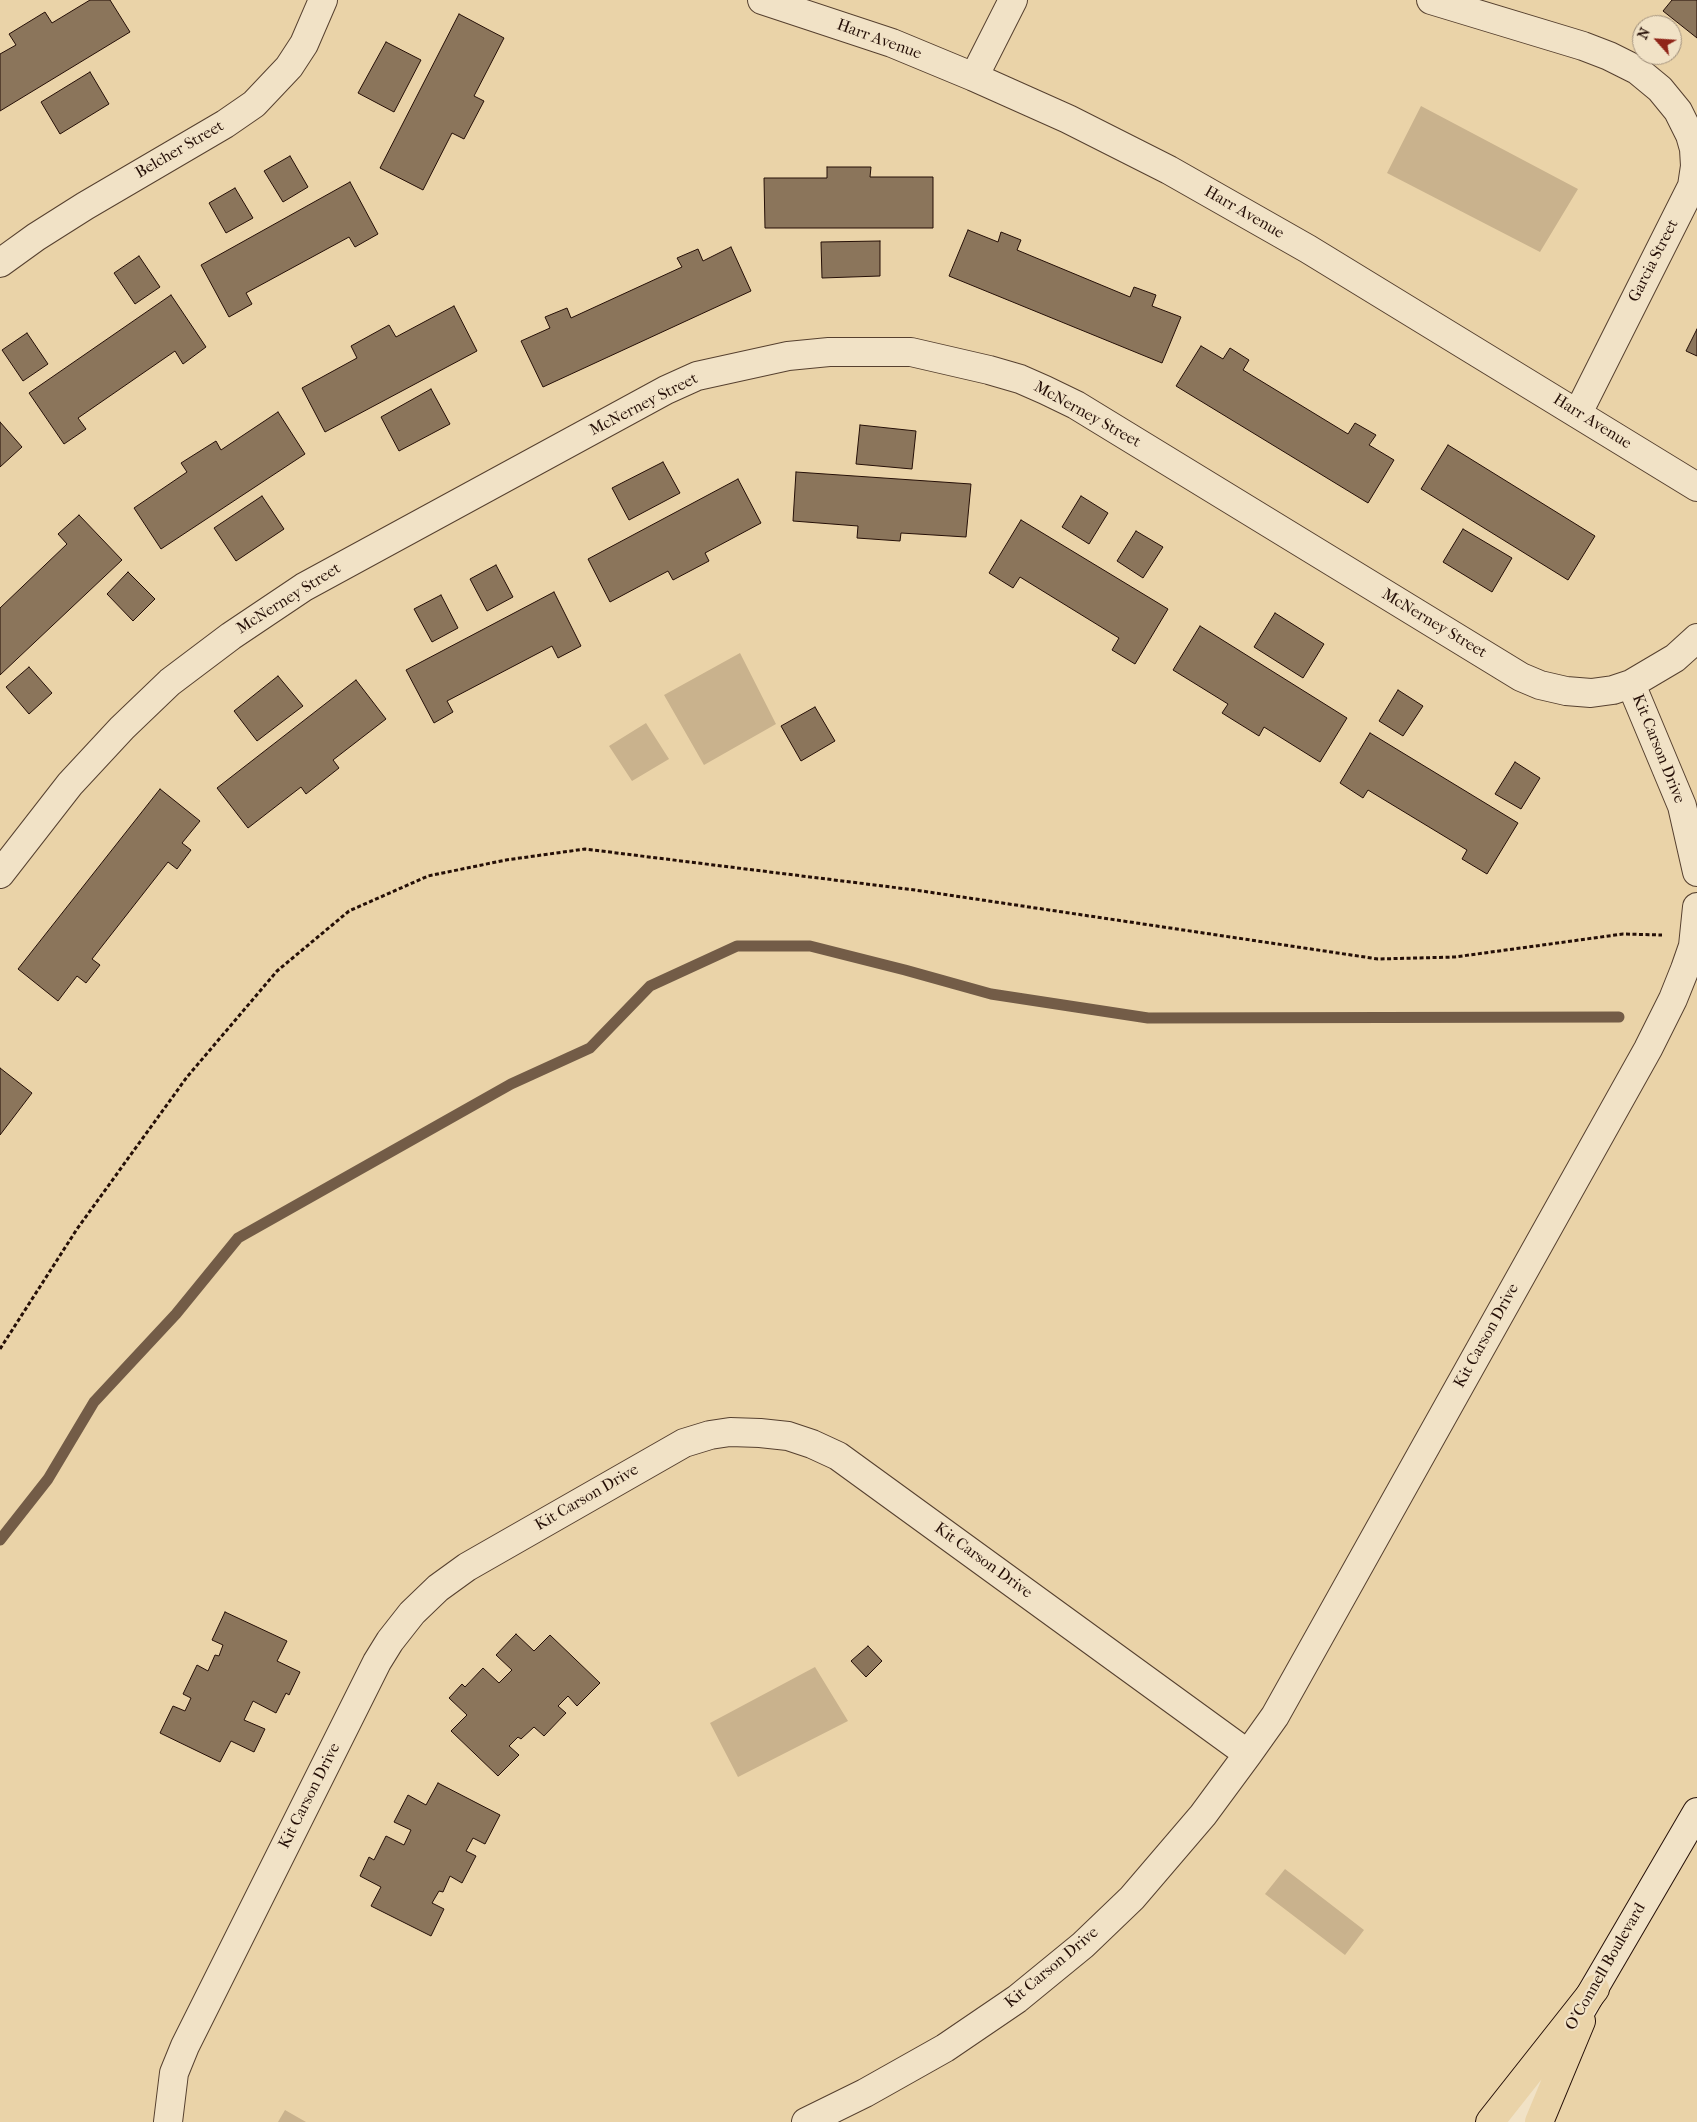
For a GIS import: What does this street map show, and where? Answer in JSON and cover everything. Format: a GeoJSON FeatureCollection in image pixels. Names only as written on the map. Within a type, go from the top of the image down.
{"type":"FeatureCollection","features":[{"type":"Feature","properties":{"kind":"highway"},"geometry":{"type":"LineString","coordinates":[[1490,2122],[1594,1989]]}},
{"type":"Feature","properties":{"kind":"highway"},"geometry":{"type":"LineString","coordinates":[[1539,2122],[1594,1989]]}},
{"type":"Feature","properties":{"kind":"street","name":"Belcher Street"},"geometry":{"type":"LineString","coordinates":[[0,263],[36,237],[85,206],[225,124],[254,104],[289,68],[304,44],[323,0]]}},
{"type":"Feature","properties":{"kind":"street","name":"Harr Avenue"},"geometry":{"type":"LineString","coordinates":[[762,0],[892,43],[974,77],[1068,119],[1170,170],[1308,250],[1697,487]]}},
{"type":"Feature","properties":{"kind":"street"},"geometry":{"type":"LineString","coordinates":[[974,77],[1013,0]]}},
{"type":"Feature","properties":{"kind":"street","name":"Garcia Street"},"geometry":{"type":"LineString","coordinates":[[1431,0],[1583,46],[1637,70],[1660,89],[1678,110],[1690,135],[1694,149],[1695,166],[1692,186],[1578,413]]}},
{"type":"Feature","properties":{"kind":"street","name":"McNerney Street"},"geometry":{"type":"LineString","coordinates":[[0,874],[70,784],[122,728],[178,676],[231,636],[304,586],[666,390],[697,376],[788,356],[830,352],[911,352],[952,360],[1020,379],[1076,405],[1521,677],[1540,685],[1566,691],[1591,692],[1613,690],[1631,684],[1675,658],[1697,638]]}},
{"type":"Feature","properties":{"kind":"street","name":"Kit Carson Drive"},"geometry":{"type":"LineString","coordinates":[[1631,684],[1682,806],[1697,872]]}},
{"type":"Feature","properties":{"kind":"street","name":"Kit Carson Drive"},"geometry":{"type":"LineString","coordinates":[[806,2122],[865,2093],[945,2048],[1017,1999],[1083,1944],[1132,1898],[1204,1815],[1274,1716],[1648,1049],[1673,999],[1685,969],[1694,936],[1697,907]]}},
{"type":"Feature","properties":{"kind":"street","name":"Kit Carson Drive"},"geometry":{"type":"LineString","coordinates":[[168,2122],[174,2073],[184,2046],[377,1662],[390,1641],[412,1613],[438,1588],[467,1567],[684,1443],[710,1435],[730,1432],[760,1433],[788,1436],[838,1456],[1248,1754]]}},
{"type":"Feature","properties":{"kind":"street","name":"O'Connell Boulevard"},"geometry":{"type":"LineString","coordinates":[[1514,2122],[1697,1812]]}},
{"type":"Feature","properties":{"kind":"path"},"geometry":{"type":"LineString","coordinates":[[0,1349],[77,1229],[187,1077],[277,971],[349,912],[428,876],[506,860],[585,850],[914,890],[1378,959],[1455,957],[1623,934],[1694,936]]}},
{"type":"Feature","properties":{"kind":"shaded area"},"geometry":{"type":"Polygon","coordinates":[[[1421,106],[1578,189],[1540,252],[1387,173],[1421,106]]]}},
{"type":"Feature","properties":{"kind":"shaded area"},"geometry":{"type":"Polygon","coordinates":[[[740,653],[776,724],[704,765],[664,695],[740,653]]]}},
{"type":"Feature","properties":{"kind":"shaded area"},"geometry":{"type":"Polygon","coordinates":[[[646,723],[669,759],[632,781],[609,746],[646,723]]]}},
{"type":"Feature","properties":{"kind":"shaded area"},"geometry":{"type":"Polygon","coordinates":[[[815,1667],[848,1721],[738,1777],[710,1723],[815,1667]]]}},
{"type":"Feature","properties":{"kind":"shaded area"},"geometry":{"type":"Polygon","coordinates":[[[1285,1869],[1364,1930],[1345,1955],[1265,1894],[1285,1869]]]}},
{"type":"Feature","properties":{"kind":"shaded area"},"geometry":{"type":"Polygon","coordinates":[[[285,2110],[306,2122],[278,2122],[285,2110]]]}},
{"type":"Feature","properties":{"kind":"building"},"geometry":{"type":"Polygon","coordinates":[[[90,0],[110,0],[130,32],[0,111],[0,54],[16,45],[9,34],[45,12],[52,23],[90,0]]]}},
{"type":"Feature","properties":{"kind":"building"},"geometry":{"type":"Polygon","coordinates":[[[1672,0],[1697,0],[1697,38],[1682,26],[1682,15],[1668,15],[1663,11],[1672,0]]]}},
{"type":"Feature","properties":{"kind":"building"},"geometry":{"type":"Polygon","coordinates":[[[459,14],[504,38],[474,96],[484,101],[464,139],[452,133],[423,190],[380,168],[459,14]]]}},
{"type":"Feature","properties":{"kind":"building"},"geometry":{"type":"Polygon","coordinates":[[[386,42],[421,60],[394,112],[358,93],[386,42]]]}},
{"type":"Feature","properties":{"kind":"building"},"geometry":{"type":"Polygon","coordinates":[[[90,72],[109,104],[60,134],[41,102],[90,72]]]}},
{"type":"Feature","properties":{"kind":"building"},"geometry":{"type":"Polygon","coordinates":[[[290,156],[308,187],[283,202],[264,171],[290,156]]]}},
{"type":"Feature","properties":{"kind":"building"},"geometry":{"type":"Polygon","coordinates":[[[827,167],[871,167],[870,177],[933,177],[933,228],[765,228],[764,178],[827,178],[827,167]]]}},
{"type":"Feature","properties":{"kind":"building"},"geometry":{"type":"Polygon","coordinates":[[[350,182],[378,234],[355,247],[349,237],[246,293],[252,304],[229,317],[201,265],[350,182]]]}},
{"type":"Feature","properties":{"kind":"building"},"geometry":{"type":"Polygon","coordinates":[[[235,188],[253,218],[226,233],[209,203],[235,188]]]}},
{"type":"Feature","properties":{"kind":"building"},"geometry":{"type":"Polygon","coordinates":[[[968,230],[998,242],[1001,232],[1021,240],[1017,250],[1130,297],[1134,287],[1156,295],[1152,306],[1181,317],[1162,363],[949,276],[968,230]]]}},
{"type":"Feature","properties":{"kind":"building"},"geometry":{"type":"Polygon","coordinates":[[[880,241],[880,276],[822,278],[821,242],[880,241]]]}},
{"type":"Feature","properties":{"kind":"building"},"geometry":{"type":"Polygon","coordinates":[[[731,247],[751,291],[543,387],[521,341],[550,328],[545,317],[567,308],[571,318],[682,267],[677,258],[698,249],[703,261],[731,247]]]}},
{"type":"Feature","properties":{"kind":"building"},"geometry":{"type":"Polygon","coordinates":[[[139,256],[160,287],[135,304],[114,273],[139,256]]]}},
{"type":"Feature","properties":{"kind":"building"},"geometry":{"type":"Polygon","coordinates":[[[171,295],[206,347],[183,364],[175,351],[78,418],[86,429],[64,444],[29,393],[171,295]]]}},
{"type":"Feature","properties":{"kind":"building"},"geometry":{"type":"Polygon","coordinates":[[[454,306],[477,351],[325,432],[302,388],[357,358],[351,346],[389,325],[396,337],[454,306]]]}},
{"type":"Feature","properties":{"kind":"building"},"geometry":{"type":"Polygon","coordinates":[[[1697,329],[1697,356],[1686,351],[1697,329]]]}},
{"type":"Feature","properties":{"kind":"building"},"geometry":{"type":"Polygon","coordinates":[[[27,333],[48,364],[23,381],[2,350],[27,333]]]}},
{"type":"Feature","properties":{"kind":"building"},"geometry":{"type":"Polygon","coordinates":[[[1201,346],[1223,359],[1230,348],[1249,360],[1243,370],[1348,434],[1355,423],[1376,435],[1369,445],[1394,460],[1368,503],[1176,386],[1201,346]]]}},
{"type":"Feature","properties":{"kind":"building"},"geometry":{"type":"Polygon","coordinates":[[[431,389],[450,424],[399,451],[381,417],[431,389]]]}},
{"type":"Feature","properties":{"kind":"building"},"geometry":{"type":"Polygon","coordinates":[[[278,412],[305,454],[161,549],[134,508],[187,472],[181,463],[216,441],[221,450],[278,412]]]}},
{"type":"Feature","properties":{"kind":"building"},"geometry":{"type":"Polygon","coordinates":[[[0,422],[22,447],[0,467],[0,422]]]}},
{"type":"Feature","properties":{"kind":"building"},"geometry":{"type":"Polygon","coordinates":[[[860,425],[916,431],[912,469],[856,464],[860,425]]]}},
{"type":"Feature","properties":{"kind":"building"},"geometry":{"type":"Polygon","coordinates":[[[1448,445],[1595,536],[1568,580],[1421,489],[1448,445]]]}},
{"type":"Feature","properties":{"kind":"building"},"geometry":{"type":"Polygon","coordinates":[[[663,462],[680,493],[629,520],[612,488],[663,462]]]}},
{"type":"Feature","properties":{"kind":"building"},"geometry":{"type":"Polygon","coordinates":[[[796,472],[971,484],[966,537],[901,533],[900,541],[857,538],[858,526],[793,521],[796,472]]]}},
{"type":"Feature","properties":{"kind":"building"},"geometry":{"type":"Polygon","coordinates":[[[738,479],[761,523],[705,553],[709,561],[673,580],[668,571],[610,602],[588,559],[738,479]]]}},
{"type":"Feature","properties":{"kind":"building"},"geometry":{"type":"Polygon","coordinates":[[[262,496],[284,529],[236,561],[214,528],[262,496]]]}},
{"type":"Feature","properties":{"kind":"building"},"geometry":{"type":"Polygon","coordinates":[[[1081,496],[1108,513],[1089,544],[1062,527],[1081,496]]]}},
{"type":"Feature","properties":{"kind":"building"},"geometry":{"type":"Polygon","coordinates":[[[79,515],[122,560],[0,675],[0,608],[67,544],[58,534],[79,515]]]}},
{"type":"Feature","properties":{"kind":"building"},"geometry":{"type":"Polygon","coordinates":[[[1021,520],[1168,609],[1135,664],[1112,650],[1119,638],[1020,577],[1013,588],[989,573],[1021,520]]]}},
{"type":"Feature","properties":{"kind":"building"},"geometry":{"type":"Polygon","coordinates":[[[1463,529],[1512,558],[1492,592],[1443,562],[1463,529]]]}},
{"type":"Feature","properties":{"kind":"building"},"geometry":{"type":"Polygon","coordinates":[[[1136,531],[1163,547],[1143,578],[1117,561],[1136,531]]]}},
{"type":"Feature","properties":{"kind":"building"},"geometry":{"type":"Polygon","coordinates":[[[496,565],[513,597],[487,611],[470,579],[496,565]]]}},
{"type":"Feature","properties":{"kind":"building"},"geometry":{"type":"Polygon","coordinates":[[[128,572],[155,599],[133,621],[107,594],[128,572]]]}},
{"type":"Feature","properties":{"kind":"building"},"geometry":{"type":"Polygon","coordinates":[[[554,592],[581,646],[558,658],[552,646],[447,701],[453,712],[434,723],[406,670],[554,592]]]}},
{"type":"Feature","properties":{"kind":"building"},"geometry":{"type":"Polygon","coordinates":[[[441,595],[458,628],[432,642],[414,609],[441,595]]]}},
{"type":"Feature","properties":{"kind":"building"},"geometry":{"type":"Polygon","coordinates":[[[1275,613],[1324,644],[1303,678],[1254,647],[1275,613]]]}},
{"type":"Feature","properties":{"kind":"building"},"geometry":{"type":"Polygon","coordinates":[[[1200,626],[1347,718],[1320,762],[1264,727],[1259,736],[1222,713],[1228,704],[1173,670],[1200,626]]]}},
{"type":"Feature","properties":{"kind":"building"},"geometry":{"type":"Polygon","coordinates":[[[29,667],[52,693],[29,714],[6,687],[29,667]]]}},
{"type":"Feature","properties":{"kind":"building"},"geometry":{"type":"Polygon","coordinates":[[[278,676],[303,706],[257,741],[234,711],[278,676]]]}},
{"type":"Feature","properties":{"kind":"building"},"geometry":{"type":"Polygon","coordinates":[[[356,680],[386,719],[333,760],[339,768],[306,794],[301,787],[248,828],[217,788],[356,680]]]}},
{"type":"Feature","properties":{"kind":"building"},"geometry":{"type":"Polygon","coordinates":[[[1398,690],[1423,706],[1403,736],[1379,721],[1398,690]]]}},
{"type":"Feature","properties":{"kind":"building"},"geometry":{"type":"Polygon","coordinates":[[[815,707],[835,741],[801,761],[781,726],[815,707]]]}},
{"type":"Feature","properties":{"kind":"building"},"geometry":{"type":"Polygon","coordinates":[[[1370,733],[1518,823],[1487,874],[1462,859],[1467,850],[1368,790],[1363,798],[1340,783],[1370,733]]]}},
{"type":"Feature","properties":{"kind":"building"},"geometry":{"type":"Polygon","coordinates":[[[1515,762],[1540,778],[1521,809],[1495,794],[1515,762]]]}},
{"type":"Feature","properties":{"kind":"building"},"geometry":{"type":"Polygon","coordinates":[[[160,789],[200,821],[182,843],[191,850],[177,869],[168,862],[92,959],[100,965],[86,983],[77,976],[58,1001],[18,969],[160,789]]]}},
{"type":"Feature","properties":{"kind":"building"},"geometry":{"type":"Polygon","coordinates":[[[0,1068],[32,1093],[0,1135],[0,1068]]]}},
{"type":"Feature","properties":{"kind":"building"},"geometry":{"type":"Polygon","coordinates":[[[225,1612],[287,1641],[277,1661],[300,1672],[289,1695],[286,1693],[276,1713],[253,1701],[244,1720],[265,1729],[254,1752],[231,1741],[220,1762],[160,1733],[173,1706],[185,1711],[191,1698],[183,1694],[197,1665],[208,1671],[215,1655],[219,1656],[223,1645],[212,1640],[225,1612]]]}},
{"type":"Feature","properties":{"kind":"building"},"geometry":{"type":"Polygon","coordinates":[[[516,1634],[534,1651],[550,1635],[600,1683],[577,1706],[568,1696],[558,1706],[566,1713],[544,1736],[534,1727],[521,1739],[518,1737],[509,1746],[519,1755],[498,1776],[451,1731],[467,1715],[449,1698],[462,1684],[465,1687],[483,1668],[499,1683],[512,1670],[496,1655],[516,1634]]]}},
{"type":"Feature","properties":{"kind":"building"},"geometry":{"type":"Polygon","coordinates":[[[868,1646],[882,1661],[866,1677],[851,1661],[868,1646]]]}},
{"type":"Feature","properties":{"kind":"building"},"geometry":{"type":"Polygon","coordinates":[[[438,1783],[500,1815],[485,1844],[473,1838],[466,1851],[476,1856],[462,1883],[450,1876],[443,1892],[439,1891],[432,1903],[444,1909],[431,1936],[371,1906],[381,1887],[360,1876],[369,1857],[374,1860],[386,1836],[404,1845],[411,1830],[394,1822],[408,1795],[426,1805],[438,1783]]]}},
{"type":"Feature","properties":{"kind":"waterway"},"geometry":{"type":"LineString","coordinates":[[0,1540],[48,1479],[94,1402],[176,1314],[238,1238],[511,1084],[590,1048],[650,986],[737,946],[810,946],[991,994],[1148,1018],[1619,1017]]}}]}
